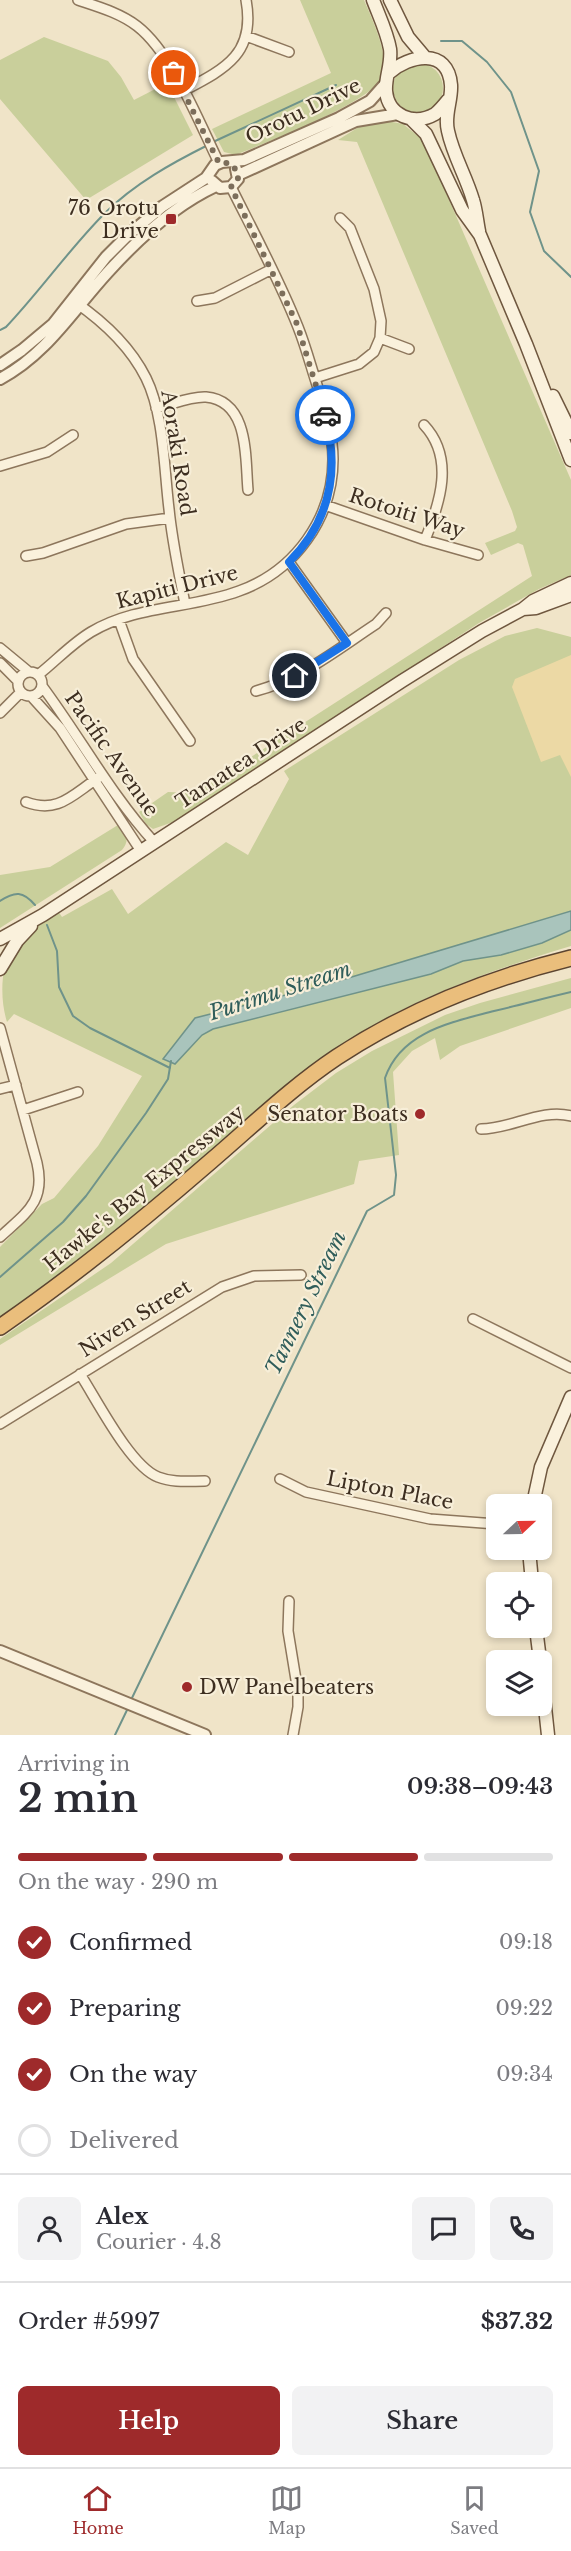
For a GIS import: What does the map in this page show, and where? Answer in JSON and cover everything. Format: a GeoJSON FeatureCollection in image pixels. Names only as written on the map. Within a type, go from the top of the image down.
{"type":"FeatureCollection","features":[{"type":"Feature","properties":{"kind":"highway","name":"Hawke's Bay Expressway"},"geometry":{"type":"LineString","coordinates":[[0,1327],[130,1230],[300,1085],[369,1037],[444,1001],[518,974],[571,958]]}},
{"type":"Feature","properties":{"kind":"highway","name":"Hawke's Bay Expressway"},"geometry":{"type":"LineString","coordinates":[[0,1333],[113,1251],[315,1081],[345,1060],[402,1027],[438,1010],[571,967]]}},
{"type":"Feature","properties":{"kind":"main road"},"geometry":{"type":"LineString","coordinates":[[373,0],[389,42],[391,62],[387,78],[388,100],[398,114],[412,120],[426,134],[462,210],[480,235]]}},
{"type":"Feature","properties":{"kind":"main road"},"geometry":{"type":"LineString","coordinates":[[390,0],[408,38],[424,56],[438,62],[447,72],[451,86],[446,116],[447,129],[474,201],[480,235],[571,460]]}},
{"type":"Feature","properties":{"kind":"main road"},"geometry":{"type":"LineString","coordinates":[[387,78],[404,61],[424,56]]}},
{"type":"Feature","properties":{"kind":"main road"},"geometry":{"type":"LineString","coordinates":[[412,120],[433,115],[449,100]]}},
{"type":"Feature","properties":{"kind":"main road"},"geometry":{"type":"LineString","coordinates":[[526,344],[570,430]]}},
{"type":"Feature","properties":{"kind":"main road","name":"Tamatea Drive"},"geometry":{"type":"LineString","coordinates":[[0,939],[43,915],[482,631],[523,609],[533,601],[571,583]]}},
{"type":"Feature","properties":{"kind":"main road","name":"Tamatea Drive"},"geometry":{"type":"LineString","coordinates":[[523,609],[536,608],[571,595]]}},
{"type":"Feature","properties":{"kind":"main road","name":"Tamatea Drive"},"geometry":{"type":"LineString","coordinates":[[0,969],[17,941],[43,915]]}},
{"type":"Feature","properties":{"kind":"main road"},"geometry":{"type":"LineString","coordinates":[[536,1494],[545,1456],[571,1397]]}},
{"type":"Feature","properties":{"kind":"main road"},"geometry":{"type":"LineString","coordinates":[[546,1716],[548,1735]]}},
{"type":"Feature","properties":{"kind":"street"},"geometry":{"type":"LineString","coordinates":[[78,0],[108,10],[137,26],[166,59],[220,166]]}},
{"type":"Feature","properties":{"kind":"street"},"geometry":{"type":"LineString","coordinates":[[183,91],[224,68],[234,59],[246,36],[249,16],[246,0]]}},
{"type":"Feature","properties":{"kind":"street"},"geometry":{"type":"LineString","coordinates":[[246,36],[289,52]]}},
{"type":"Feature","properties":{"kind":"street","name":"Orotu Drive"},"geometry":{"type":"LineString","coordinates":[[0,379],[38,352],[66,324],[106,257],[163,206],[220,166],[244,160],[339,118],[375,97],[387,78]]}},
{"type":"Feature","properties":{"kind":"street","name":"Orotu Drive"},"geometry":{"type":"LineString","coordinates":[[238,175],[356,121],[398,114]]}},
{"type":"Feature","properties":{"kind":"street"},"geometry":{"type":"LineString","coordinates":[[220,166],[236,167],[238,175],[236,183],[231,187],[224,189],[216,186],[211,180],[220,166]]}},
{"type":"Feature","properties":{"kind":"street","name":"Orotu Drive"},"geometry":{"type":"LineString","coordinates":[[0,366],[77,303],[142,237],[189,202],[216,186]]}},
{"type":"Feature","properties":{"kind":"street","name":"Kapiti Drive"},"geometry":{"type":"LineString","coordinates":[[33,674],[92,631],[118,620],[145,611],[239,592],[274,574],[289,562],[312,534],[325,505],[332,476],[333,458],[327,421],[315,378],[304,342],[272,269],[231,187]]}},
{"type":"Feature","properties":{"kind":"street"},"geometry":{"type":"LineString","coordinates":[[315,378],[359,364],[374,352],[380,338],[381,321],[374,289],[350,228],[340,218]]}},
{"type":"Feature","properties":{"kind":"street"},"geometry":{"type":"LineString","coordinates":[[196,301],[214,298],[272,269]]}},
{"type":"Feature","properties":{"kind":"street","name":"Aoraki Road"},"geometry":{"type":"LineString","coordinates":[[77,303],[129,350],[149,384],[156,408],[170,518],[185,604]]}},
{"type":"Feature","properties":{"kind":"street"},"geometry":{"type":"LineString","coordinates":[[380,338],[409,349]]}},
{"type":"Feature","properties":{"kind":"street"},"geometry":{"type":"LineString","coordinates":[[156,408],[207,397],[227,405],[236,414],[242,427],[248,490]]}},
{"type":"Feature","properties":{"kind":"street"},"geometry":{"type":"LineString","coordinates":[[424,425],[434,436],[440,449],[442,476],[440,497],[425,540]]}},
{"type":"Feature","properties":{"kind":"street"},"geometry":{"type":"LineString","coordinates":[[0,466],[47,452],[73,435]]}},
{"type":"Feature","properties":{"kind":"street","name":"Rotoiti Way"},"geometry":{"type":"LineString","coordinates":[[325,505],[425,540],[478,555]]}},
{"type":"Feature","properties":{"kind":"street"},"geometry":{"type":"LineString","coordinates":[[26,556],[43,553],[126,524],[170,518]]}},
{"type":"Feature","properties":{"kind":"street"},"geometry":{"type":"LineString","coordinates":[[289,562],[347,643]]}},
{"type":"Feature","properties":{"kind":"street"},"geometry":{"type":"LineString","coordinates":[[256,691],[276,686],[295,676],[376,624],[386,613]]}},
{"type":"Feature","properties":{"kind":"street"},"geometry":{"type":"LineString","coordinates":[[118,620],[133,659],[190,741]]}},
{"type":"Feature","properties":{"kind":"street"},"geometry":{"type":"LineString","coordinates":[[0,648],[33,674],[42,686],[38,693],[32,696],[21,693]]}},
{"type":"Feature","properties":{"kind":"street"},"geometry":{"type":"LineString","coordinates":[[0,663],[18,681],[21,693]]}},
{"type":"Feature","properties":{"kind":"street"},"geometry":{"type":"LineString","coordinates":[[18,681],[22,675],[33,674]]}},
{"type":"Feature","properties":{"kind":"street","name":"Pacific Avenue"},"geometry":{"type":"LineString","coordinates":[[42,686],[138,824],[154,842]]}},
{"type":"Feature","properties":{"kind":"street"},"geometry":{"type":"LineString","coordinates":[[0,713],[21,693]]}},
{"type":"Feature","properties":{"kind":"street","name":"Pacific Avenue"},"geometry":{"type":"LineString","coordinates":[[32,696],[60,728],[141,850]]}},
{"type":"Feature","properties":{"kind":"street"},"geometry":{"type":"LineString","coordinates":[[26,802],[39,807],[53,806],[104,774]]}},
{"type":"Feature","properties":{"kind":"street"},"geometry":{"type":"LineString","coordinates":[[0,1028],[40,1174],[39,1190],[27,1212],[0,1237]]}},
{"type":"Feature","properties":{"kind":"street"},"geometry":{"type":"LineString","coordinates":[[0,1089],[16,1084]]}},
{"type":"Feature","properties":{"kind":"street"},"geometry":{"type":"LineString","coordinates":[[23,1110],[78,1092]]}},
{"type":"Feature","properties":{"kind":"street"},"geometry":{"type":"LineString","coordinates":[[481,1129],[494,1129],[553,1113],[571,1116]]}},
{"type":"Feature","properties":{"kind":"street","name":"Niven Street"},"geometry":{"type":"LineString","coordinates":[[0,1424],[203,1297],[238,1280],[271,1274],[301,1275]]}},
{"type":"Feature","properties":{"kind":"street"},"geometry":{"type":"LineString","coordinates":[[473,1319],[571,1368]]}},
{"type":"Feature","properties":{"kind":"street"},"geometry":{"type":"LineString","coordinates":[[80,1374],[140,1465],[151,1473],[167,1479],[205,1481]]}},
{"type":"Feature","properties":{"kind":"street","name":"Lipton Place"},"geometry":{"type":"LineString","coordinates":[[280,1479],[306,1492],[429,1519],[486,1523]]}},
{"type":"Feature","properties":{"kind":"street"},"geometry":{"type":"LineString","coordinates":[[289,1601],[288,1631],[298,1692],[293,1735]]}},
{"type":"Feature","properties":{"kind":"street"},"geometry":{"type":"LineString","coordinates":[[0,1651],[205,1735]]}},
{"type":"Feature","properties":{"kind":"green space"},"geometry":{"type":"Polygon","coordinates":[[[300,0],[364,0],[382,47],[383,75],[376,86],[361,97],[317,121],[236,155],[224,152],[212,129],[331,73],[300,0]]]}},
{"type":"Feature","properties":{"kind":"green space"},"geometry":{"type":"Polygon","coordinates":[[[44,37],[108,61],[121,77],[134,100],[167,83],[193,135],[86,200],[0,99],[0,60],[44,37]]]}},
{"type":"Feature","properties":{"kind":"green space"},"geometry":{"type":"Polygon","coordinates":[[[418,63],[436,70],[443,88],[436,106],[418,113],[400,106],[393,88],[400,70],[418,63]]]}},
{"type":"Feature","properties":{"kind":"green space"},"geometry":{"type":"Polygon","coordinates":[[[382,120],[403,124],[423,140],[571,480],[571,575],[539,589],[479,623],[176,821],[153,829],[146,824],[139,812],[168,792],[195,793],[532,576],[523,545],[518,543],[491,555],[485,543],[515,531],[517,527],[512,511],[357,142],[338,140],[362,125],[382,120]]]}},
{"type":"Feature","properties":{"kind":"green space"},"geometry":{"type":"Polygon","coordinates":[[[537,628],[571,637],[571,946],[482,975],[425,999],[343,1044],[263,1105],[121,1229],[0,1319],[0,1247],[42,1204],[54,1198],[98,1146],[142,1076],[14,1014],[7,1022],[2,984],[6,963],[13,945],[56,908],[62,917],[112,889],[128,914],[226,842],[248,855],[289,779],[284,771],[459,660],[505,636],[537,628]]]}},
{"type":"Feature","properties":{"kind":"green space"},"geometry":{"type":"Polygon","coordinates":[[[118,825],[126,837],[122,850],[0,928],[0,875],[50,867],[118,825]]]}},
{"type":"Feature","properties":{"kind":"green space"},"geometry":{"type":"Polygon","coordinates":[[[571,978],[571,1008],[460,1046],[440,1060],[435,1038],[412,1051],[393,1072],[399,1155],[359,1161],[354,1184],[166,1244],[0,1345],[0,1339],[111,1263],[294,1105],[336,1073],[372,1051],[445,1015],[571,978]]]}},
{"type":"Feature","properties":{"kind":"sand"},"geometry":{"type":"Polygon","coordinates":[[[571,655],[571,777],[560,755],[541,762],[512,687],[515,679],[571,655]]]}},
{"type":"Feature","properties":{"kind":"water"},"geometry":{"type":"Polygon","coordinates":[[[571,911],[571,930],[542,943],[501,955],[463,961],[431,974],[213,1029],[202,1035],[175,1064],[163,1059],[195,1018],[325,985],[571,911]]]}},
{"type":"Feature","properties":{"kind":"waterway"},"geometry":{"type":"LineString","coordinates":[[441,41],[462,41],[487,62],[511,92],[539,171],[530,212],[544,251],[571,277]]}},
{"type":"Feature","properties":{"kind":"waterway"},"geometry":{"type":"LineString","coordinates":[[213,142],[336,85]]}},
{"type":"Feature","properties":{"kind":"waterway"},"geometry":{"type":"LineString","coordinates":[[0,330],[19,313],[80,240],[116,202],[154,175],[208,145]]}},
{"type":"Feature","properties":{"kind":"waterway"},"geometry":{"type":"LineString","coordinates":[[0,901],[10,895],[19,894],[27,897],[35,905]]}},
{"type":"Feature","properties":{"kind":"waterway"},"geometry":{"type":"LineString","coordinates":[[47,925],[57,951],[59,987],[73,1016],[90,1028],[170,1068]]}},
{"type":"Feature","properties":{"kind":"waterway","name":"Tannery Stream"},"geometry":{"type":"LineString","coordinates":[[131,1700],[367,1211],[394,1195],[396,1175],[385,1078],[393,1062],[403,1049],[430,1031],[478,1015],[571,992]]}},
{"type":"Feature","properties":{"kind":"waterway","name":"Purimu Stream"},"geometry":{"type":"LineString","coordinates":[[0,1277],[63,1222],[86,1196],[168,1079],[171,1061]]}},
{"type":"Feature","properties":{"kind":"waterway","name":"Tannery Stream"},"geometry":{"type":"LineString","coordinates":[[115,1735],[128,1708]]}},
{"type":"Feature","properties":{"kind":"way so far"},"geometry":{"type":"LineString","coordinates":[[174,73],[219,163],[226,162],[236,167],[238,179],[231,187],[297,324],[325,415]]}},
{"type":"Feature","properties":{"kind":"place","name":"76 Orotu Drive"},"geometry":{"type":"Point","coordinates":[171,219]}},
{"type":"Feature","properties":{"kind":"place","name":"Senator Boats"},"geometry":{"type":"Point","coordinates":[420,1114]}},
{"type":"Feature","properties":{"kind":"place","name":"DW Panelbeaters"},"geometry":{"type":"Point","coordinates":[187,1687]}},
{"type":"Feature","properties":{"kind":"route"},"geometry":{"type":"LineString","coordinates":[[295,676],[347,643],[289,562],[312,534],[325,505],[332,476],[333,458],[325,415]]}}]}
